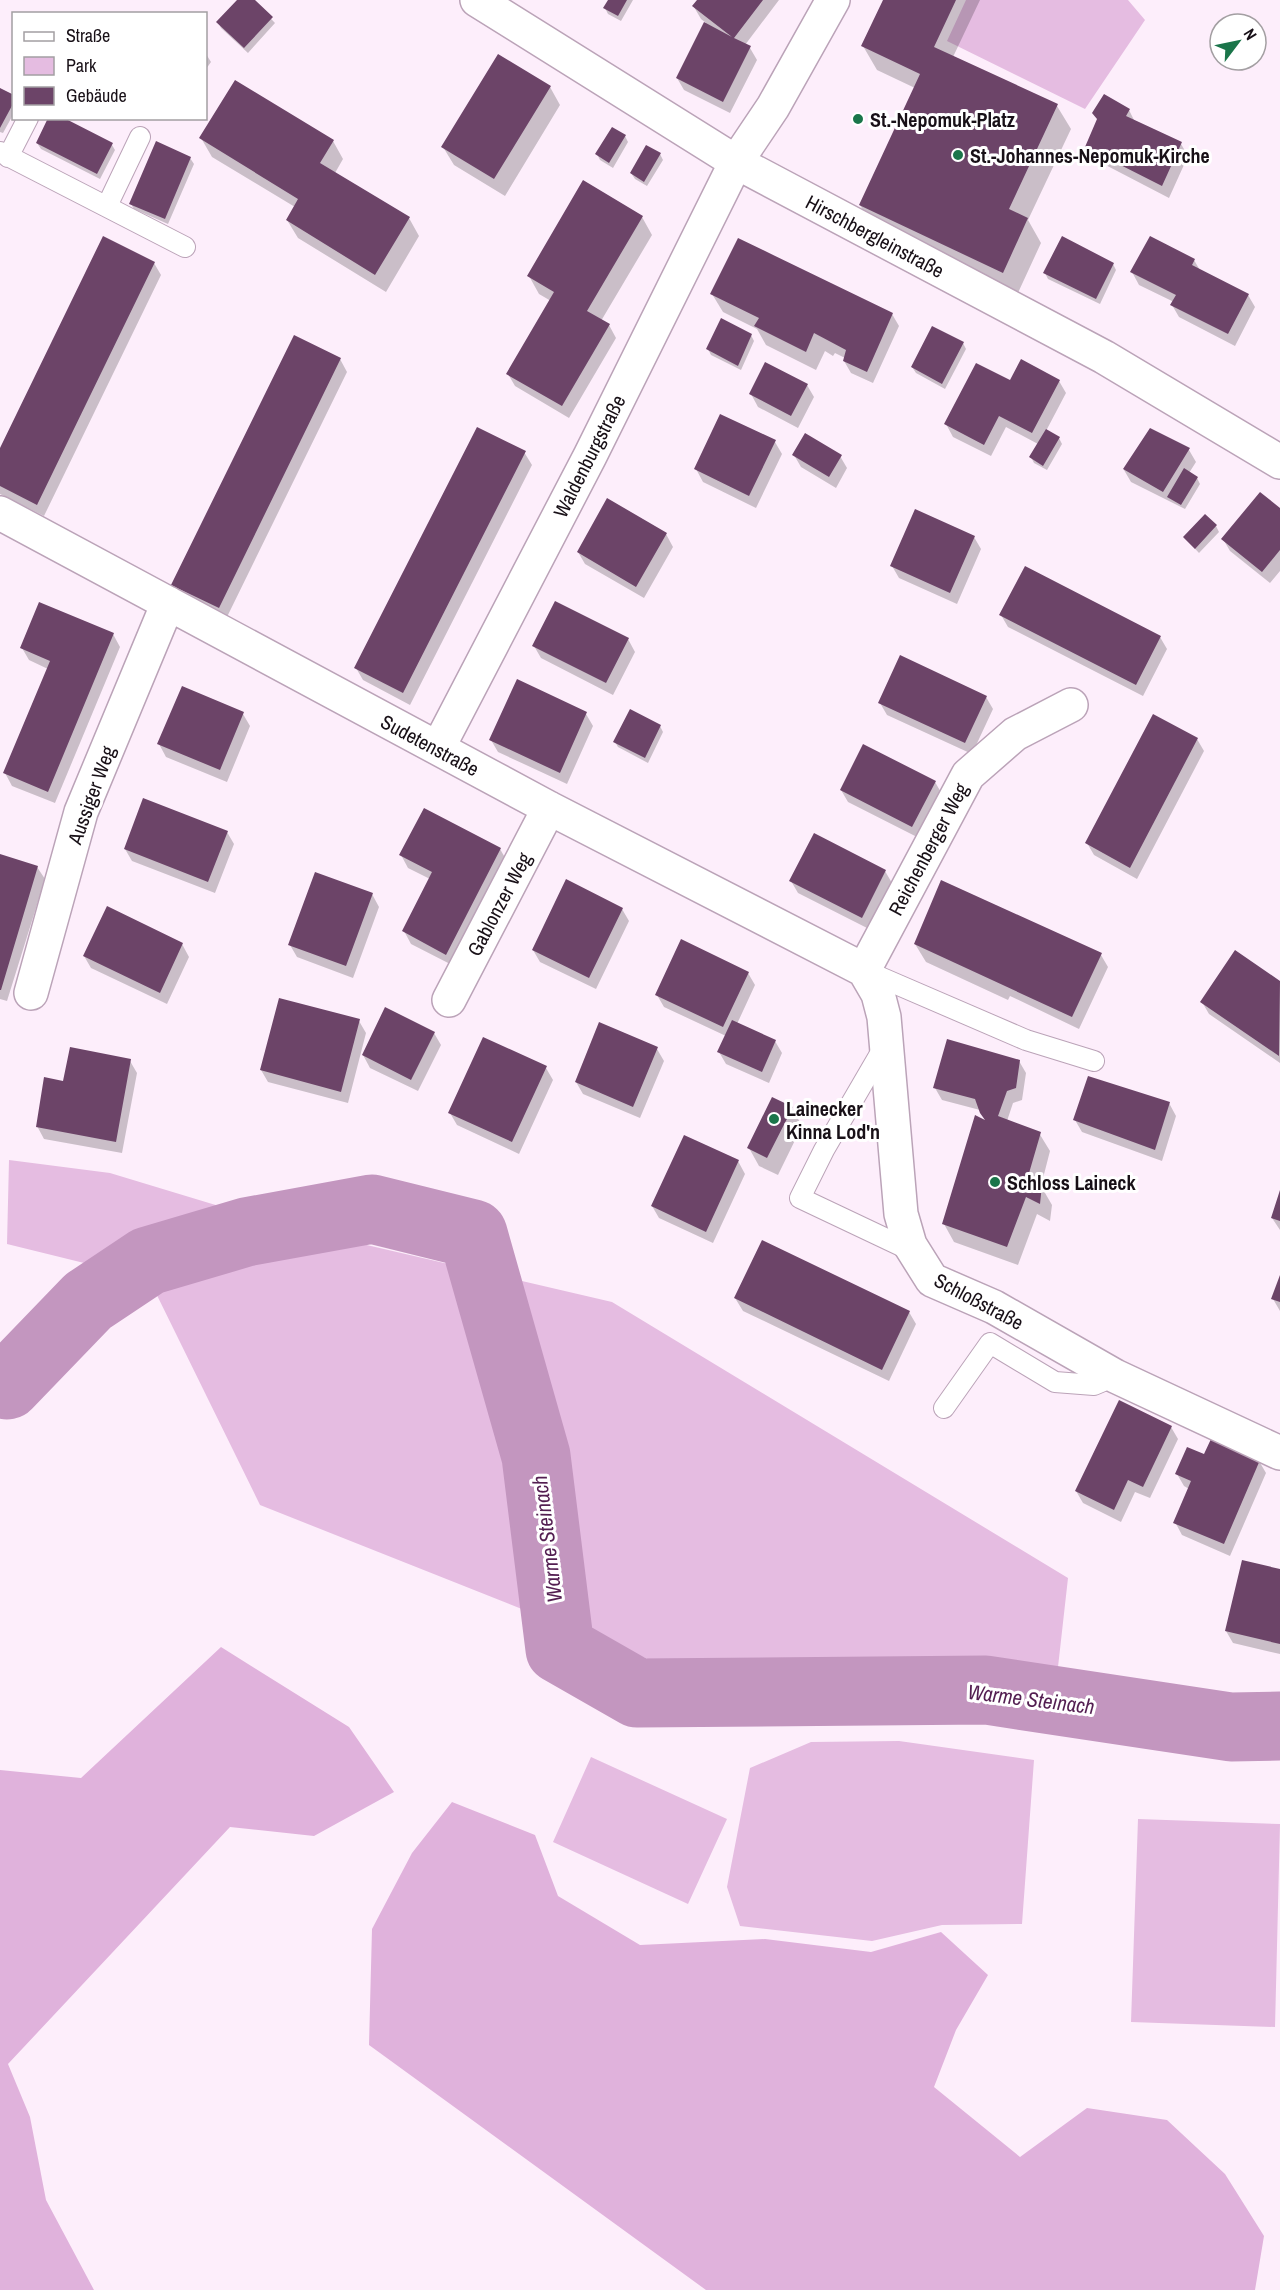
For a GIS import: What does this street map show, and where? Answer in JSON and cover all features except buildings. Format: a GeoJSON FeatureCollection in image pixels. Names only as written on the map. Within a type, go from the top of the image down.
{"type":"FeatureCollection","features":[{"type":"Feature","properties":{"kind":"street","name":"Hirschbergleinstraße"},"geometry":{"type":"LineString","coordinates":[[477,0],[736,162],[1104,357],[1280,462]]}},
{"type":"Feature","properties":{"kind":"street"},"geometry":{"type":"LineString","coordinates":[[736,162],[773,106],[833,0]]}},
{"type":"Feature","properties":{"kind":"street","name":"Waldenburgstraße"},"geometry":{"type":"LineString","coordinates":[[438,748],[590,456],[736,162]]}},
{"type":"Feature","properties":{"kind":"street","name":"Sudetenstraße"},"geometry":{"type":"LineString","coordinates":[[0,513],[549,808],[864,970]]}},
{"type":"Feature","properties":{"kind":"street","name":"Aussiger Weg"},"geometry":{"type":"LineString","coordinates":[[31,993],[81,812],[168,603]]}},
{"type":"Feature","properties":{"kind":"street","name":"Reichenberger Weg"},"geometry":{"type":"LineString","coordinates":[[864,970],[968,775],[1015,734],[1071,705]]}},
{"type":"Feature","properties":{"kind":"street","name":"Gablonzer Weg"},"geometry":{"type":"LineString","coordinates":[[449,1000],[549,808]]}},
{"type":"Feature","properties":{"kind":"street","name":"Schloßstraße"},"geometry":{"type":"LineString","coordinates":[[864,970],[878,994],[884,1017],[901,1214],[910,1245],[932,1280],[994,1307],[1115,1376],[1280,1453]]}},
{"type":"Feature","properties":{"kind":"lane"},"geometry":{"type":"LineString","coordinates":[[27,120],[4,154],[185,247]]}},
{"type":"Feature","properties":{"kind":"lane"},"geometry":{"type":"LineString","coordinates":[[107,206],[140,137]]}},
{"type":"Feature","properties":{"kind":"lane"},"geometry":{"type":"LineString","coordinates":[[864,970],[1026,1040],[1094,1061]]}},
{"type":"Feature","properties":{"kind":"lane"},"geometry":{"type":"LineString","coordinates":[[887,1042],[824,1150],[800,1198],[914,1252]]}},
{"type":"Feature","properties":{"kind":"lane"},"geometry":{"type":"LineString","coordinates":[[944,1408],[990,1343],[1055,1382],[1094,1385],[1115,1376]]}},
{"type":"Feature","properties":{"kind":"green space"},"geometry":{"type":"Polygon","coordinates":[[[966,0],[1128,0],[1145,20],[1085,109],[947,41],[966,0]]]}},
{"type":"Feature","properties":{"kind":"green space"},"geometry":{"type":"Polygon","coordinates":[[[9,1160],[110,1173],[285,1226],[612,1302],[1068,1578],[1058,1667],[655,1662],[260,1505],[149,1279],[7,1244],[9,1160]]]}},
{"type":"Feature","properties":{"kind":"green space"},"geometry":{"type":"Polygon","coordinates":[[[899,1741],[1034,1760],[1022,1924],[942,1925],[872,1941],[740,1926],[727,1887],[750,1768],[811,1742],[899,1741]]]}},
{"type":"Feature","properties":{"kind":"green space"},"geometry":{"type":"Polygon","coordinates":[[[591,1757],[727,1819],[688,1904],[553,1842],[591,1757]]]}},
{"type":"Feature","properties":{"kind":"green space"},"geometry":{"type":"Polygon","coordinates":[[[1138,1819],[1280,1824],[1275,2027],[1131,2022],[1138,1819]]]}},
{"type":"Feature","properties":{"kind":"shaded area"},"geometry":{"type":"Polygon","coordinates":[[[221,1647],[349,1727],[394,1792],[314,1836],[230,1827],[8,2064],[30,2117],[46,2200],[94,2290],[0,2290],[0,1770],[81,1778],[221,1647]]]}},
{"type":"Feature","properties":{"kind":"shaded area"},"geometry":{"type":"Polygon","coordinates":[[[452,1802],[535,1835],[558,1896],[640,1945],[765,1939],[871,1952],[941,1932],[988,1975],[956,2030],[934,2087],[1020,2157],[1087,2108],[1167,2120],[1225,2174],[1264,2236],[1255,2290],[706,2290],[369,2045],[372,1929],[412,1853],[452,1802]]]}},
{"type":"Feature","properties":{"kind":"waterway","name":"Warme Steinach"},"geometry":{"type":"LineString","coordinates":[[0,1382],[7,1385],[88,1301],[148,1261],[246,1232],[372,1209],[473,1234],[536,1456],[560,1649],[637,1693],[986,1690],[1231,1727],[1280,1726]]}},
{"type":"Feature","properties":{"kind":"place","name":"St.-Nepomuk-Platz"},"geometry":{"type":"Point","coordinates":[858,119]}},
{"type":"Feature","properties":{"kind":"place","name":"St.-Johannes-Nepomuk-Kirche"},"geometry":{"type":"Point","coordinates":[958,155]}},
{"type":"Feature","properties":{"kind":"place","name":"Lainecker Kinna Lod'n"},"geometry":{"type":"Point","coordinates":[774,1119]}},
{"type":"Feature","properties":{"kind":"place","name":"Schloss Laineck"},"geometry":{"type":"Point","coordinates":[995,1182]}}]}
